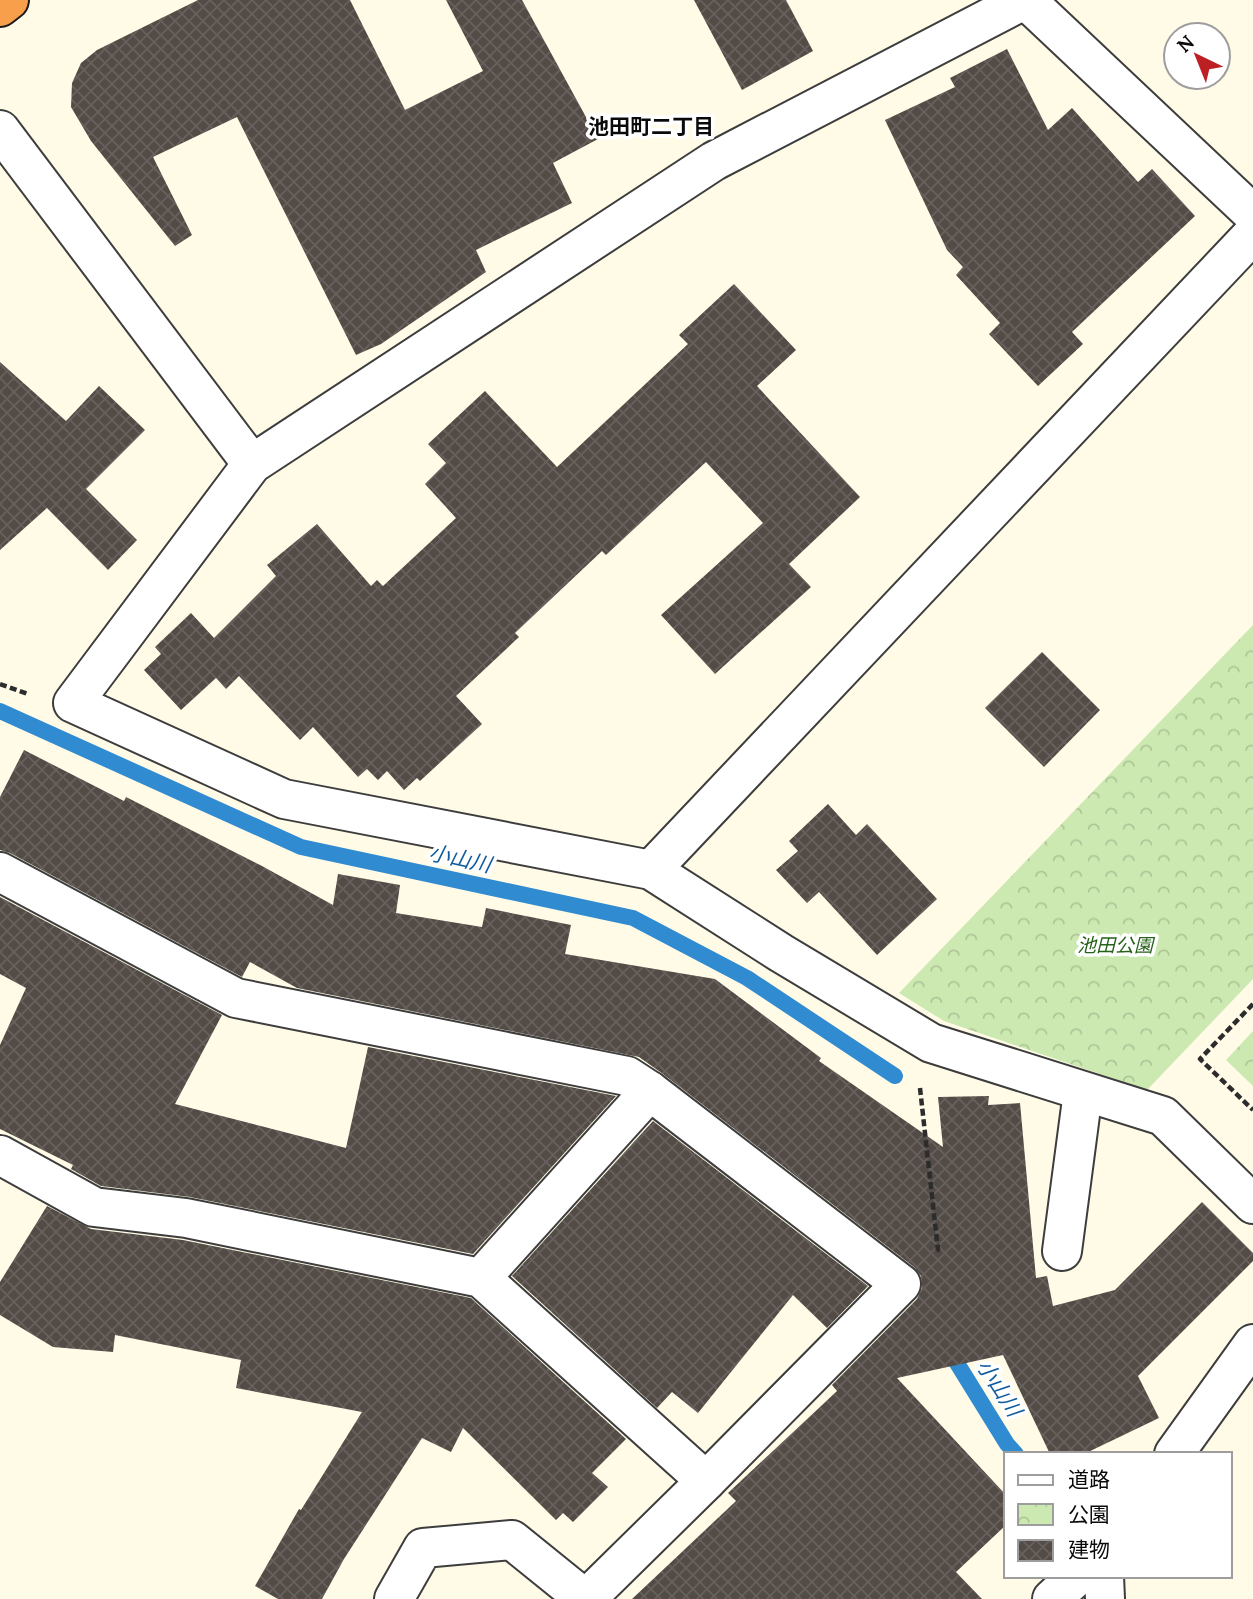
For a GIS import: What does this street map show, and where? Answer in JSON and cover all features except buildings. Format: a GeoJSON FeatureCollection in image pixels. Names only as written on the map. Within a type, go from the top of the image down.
{"type":"FeatureCollection","features":[{"type":"Feature","properties":{"kind":"highway"},"geometry":{"type":"LineString","coordinates":[[0,8],[9,0]]}},
{"type":"Feature","properties":{"kind":"street"},"geometry":{"type":"LineString","coordinates":[[1253,214],[1025,0],[714,161],[252,464],[73,703],[284,799],[651,870],[781,953],[931,1043],[1163,1116],[1253,1204]]}},
{"type":"Feature","properties":{"kind":"street"},"geometry":{"type":"LineString","coordinates":[[0,130],[252,464]]}},
{"type":"Feature","properties":{"kind":"street"},"geometry":{"type":"LineString","coordinates":[[651,870],[1253,234]]}},
{"type":"Feature","properties":{"kind":"street"},"geometry":{"type":"LineString","coordinates":[[0,872],[236,998],[627,1076],[650,1090],[901,1284],[586,1599],[512,1540],[423,1548],[394,1599]]}},
{"type":"Feature","properties":{"kind":"street"},"geometry":{"type":"LineString","coordinates":[[481,1278],[650,1090]]}},
{"type":"Feature","properties":{"kind":"street"},"geometry":{"type":"LineString","coordinates":[[1062,1251],[1083,1092]]}},
{"type":"Feature","properties":{"kind":"street"},"geometry":{"type":"LineString","coordinates":[[0,1155],[94,1208],[186,1218],[481,1278],[706,1481]]}},
{"type":"Feature","properties":{"kind":"street"},"geometry":{"type":"LineString","coordinates":[[1175,1452],[1253,1344]]}},
{"type":"Feature","properties":{"kind":"street"},"geometry":{"type":"LineString","coordinates":[[1052,1599],[1075,1578]]}},
{"type":"Feature","properties":{"kind":"street"},"geometry":{"type":"LineString","coordinates":[[1104,1578],[1105,1599]]}},
{"type":"Feature","properties":{"kind":"path"},"geometry":{"type":"LineString","coordinates":[[1253,1004],[1200,1059],[1253,1110]]}},
{"type":"Feature","properties":{"kind":"path"},"geometry":{"type":"LineString","coordinates":[[901,1284],[938,1250],[919,1079],[931,1043]]}},
{"type":"Feature","properties":{"kind":"green space","name":"池田公園"},"geometry":{"type":"Polygon","coordinates":[[[1253,625],[1253,979],[1147,1090],[944,1021],[899,993],[1253,625]]]}},
{"type":"Feature","properties":{"kind":"green space"},"geometry":{"type":"Polygon","coordinates":[[[1253,1031],[1253,1086],[1226,1060],[1253,1031]]]}},
{"type":"Feature","properties":{"kind":"waterway","name":"小山川"},"geometry":{"type":"LineString","coordinates":[[0,711],[301,847],[633,918],[747,978],[895,1076]]}},
{"type":"Feature","properties":{"kind":"waterway","name":"小山川"},"geometry":{"type":"LineString","coordinates":[[952,1346],[952,1355],[1014,1452]]}},
{"type":"Feature","properties":{"kind":"district","name":"池田町二丁目"},"geometry":{"type":"Point","coordinates":[651,127]}}]}
